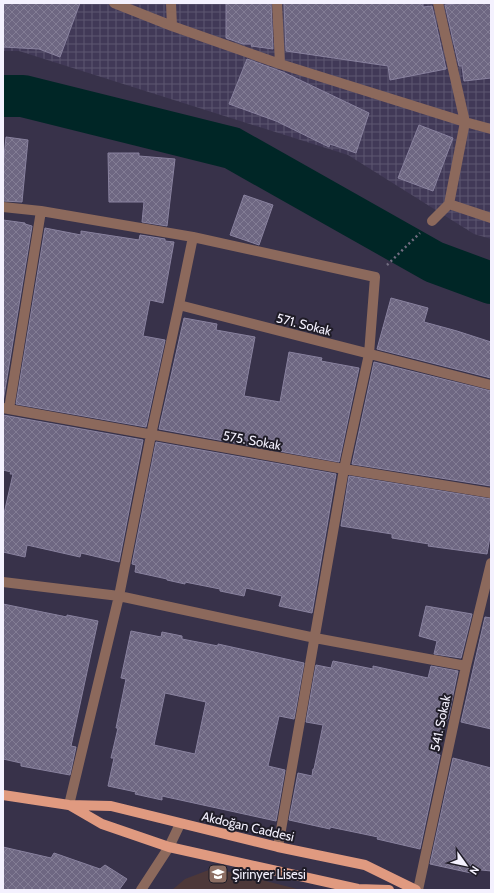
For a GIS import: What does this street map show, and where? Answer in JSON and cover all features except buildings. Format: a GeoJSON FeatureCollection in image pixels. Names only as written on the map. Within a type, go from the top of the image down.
{"type":"FeatureCollection","features":[{"type":"Feature","properties":{"kind":"main road","name":"Akdoğan Caddesi"},"geometry":{"type":"LineString","coordinates":[[3,795],[69,805],[111,806],[278,847],[365,865],[417,890]]}},
{"type":"Feature","properties":{"kind":"main road","name":"Akdoğan Caddesi"},"geometry":{"type":"LineString","coordinates":[[69,805],[102,824],[169,847],[358,889],[389,890]]}},
{"type":"Feature","properties":{"kind":"street"},"geometry":{"type":"LineString","coordinates":[[114,3],[172,26],[280,64],[491,129]]}},
{"type":"Feature","properties":{"kind":"street"},"geometry":{"type":"LineString","coordinates":[[170,3],[172,26]]}},
{"type":"Feature","properties":{"kind":"street"},"geometry":{"type":"LineString","coordinates":[[277,3],[280,64]]}},
{"type":"Feature","properties":{"kind":"street"},"geometry":{"type":"LineString","coordinates":[[432,221],[449,204],[465,122],[438,3]]}},
{"type":"Feature","properties":{"kind":"street"},"geometry":{"type":"LineString","coordinates":[[449,204],[491,218]]}},
{"type":"Feature","properties":{"kind":"street"},"geometry":{"type":"LineString","coordinates":[[3,207],[41,211],[193,237],[375,277],[369,354],[344,469],[278,847]]}},
{"type":"Feature","properties":{"kind":"street"},"geometry":{"type":"LineString","coordinates":[[6,408],[41,211]]}},
{"type":"Feature","properties":{"kind":"street"},"geometry":{"type":"LineString","coordinates":[[69,805],[119,596],[193,237]]}},
{"type":"Feature","properties":{"kind":"street","name":"571. Sokak"},"geometry":{"type":"LineString","coordinates":[[179,305],[491,385]]}},
{"type":"Feature","properties":{"kind":"street","name":"575. Sokak"},"geometry":{"type":"LineString","coordinates":[[6,408],[344,469],[491,493]]}},
{"type":"Feature","properties":{"kind":"street","name":"541. Sokak"},"geometry":{"type":"LineString","coordinates":[[417,890],[466,666],[491,563]]}},
{"type":"Feature","properties":{"kind":"street"},"geometry":{"type":"LineString","coordinates":[[3,582],[119,596],[315,638],[466,666]]}},
{"type":"Feature","properties":{"kind":"street"},"geometry":{"type":"LineString","coordinates":[[141,890],[169,847],[180,824]]}},
{"type":"Feature","properties":{"kind":"path"},"geometry":{"type":"LineString","coordinates":[[375,277],[432,221]]}},
{"type":"Feature","properties":{"kind":"shaded area"},"geometry":{"type":"Polygon","coordinates":[[[3,3],[491,3],[491,239],[474,234],[348,155],[19,51],[3,51],[3,3]]]}},
{"type":"Feature","properties":{"kind":"shaded area","name":"Şirinyer Lisesi"},"geometry":{"type":"Polygon","coordinates":[[[214,868],[301,890],[172,890],[185,879],[214,868]]]}},
{"type":"Feature","properties":{"kind":"waterway"},"geometry":{"type":"LineString","coordinates":[[3,96],[23,96],[232,148],[434,262],[491,283]]}},
{"type":"Feature","properties":{"kind":"place","name":"Şirinyer Lisesi"},"geometry":{"type":"Point","coordinates":[218,874]}}]}
